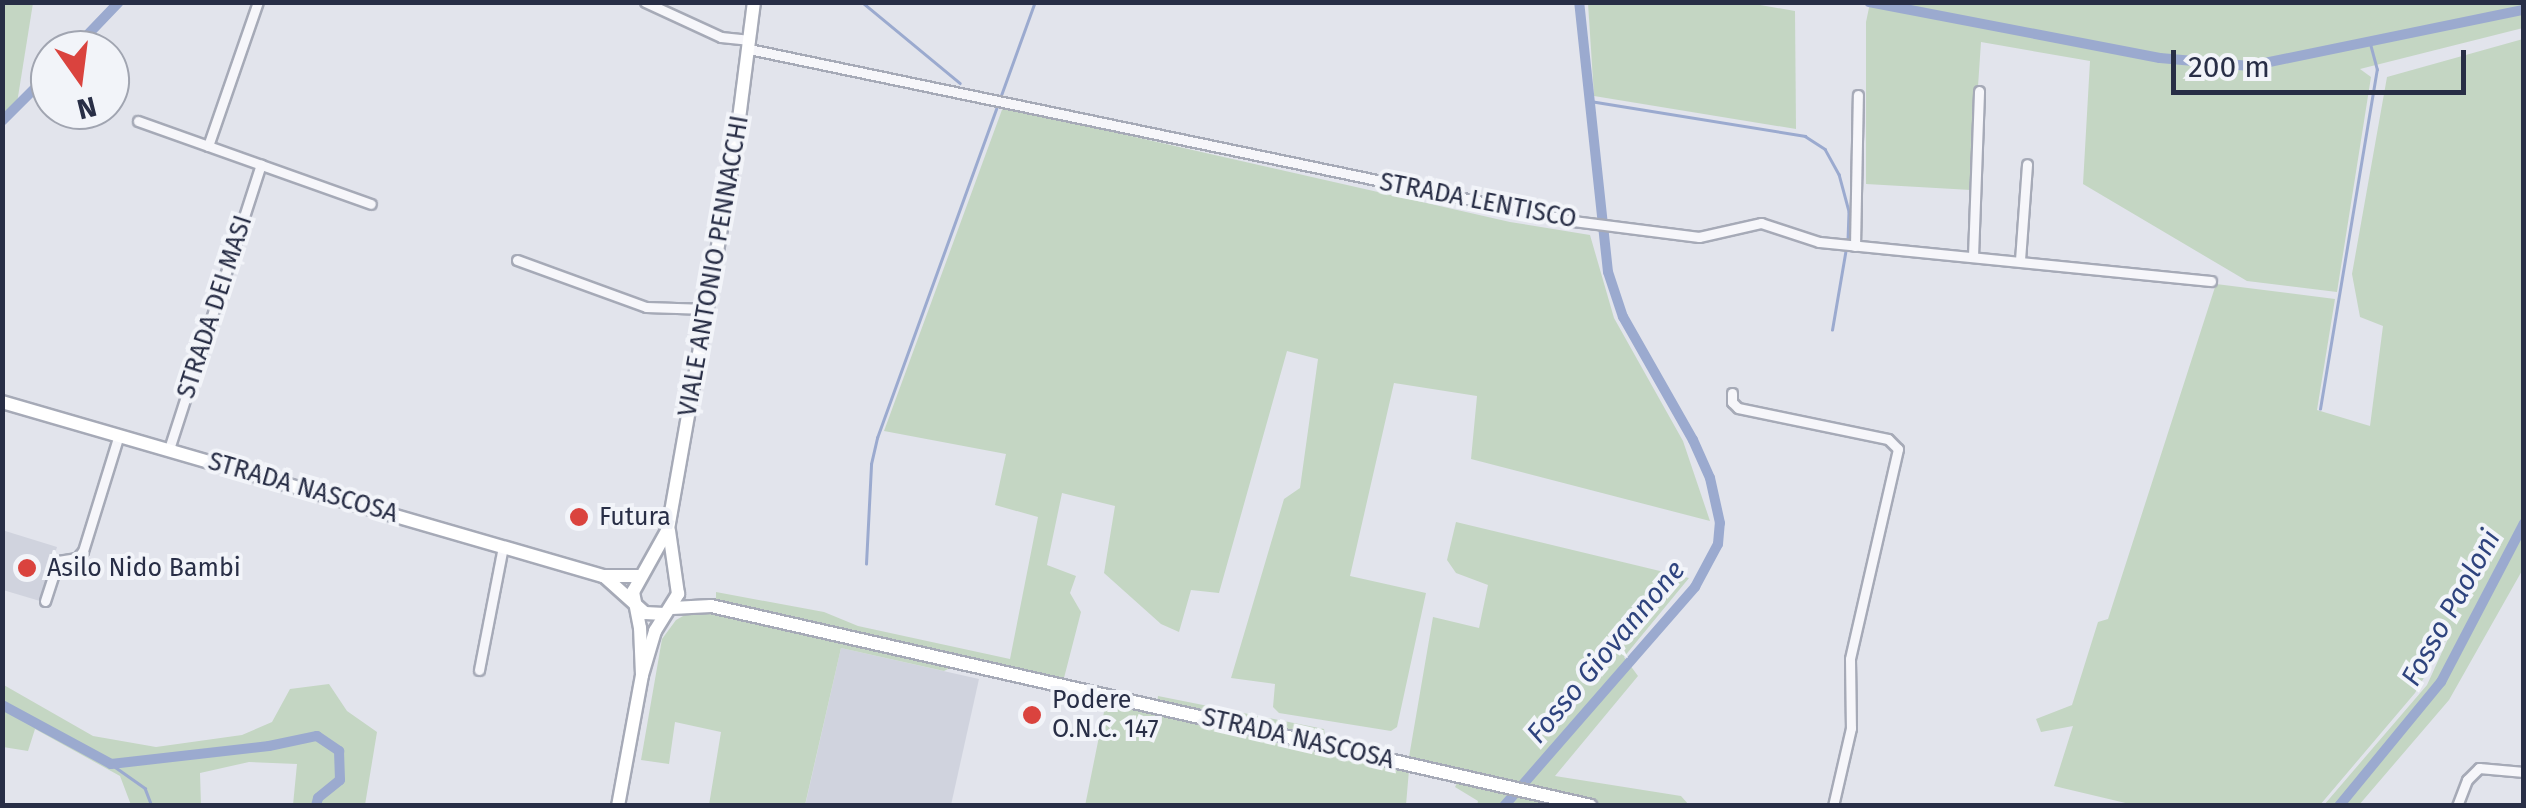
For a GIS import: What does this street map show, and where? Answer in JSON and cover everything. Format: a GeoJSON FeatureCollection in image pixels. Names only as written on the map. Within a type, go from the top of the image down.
{"type":"FeatureCollection","features":[{"type":"Feature","properties":{"kind":"street"},"geometry":{"type":"LineString","coordinates":[[208,146],[258,2]]}},
{"type":"Feature","properties":{"kind":"street","name":"STRADA LENTISCO"},"geometry":{"type":"LineString","coordinates":[[645,2],[721,37],[750,44],[1590,224],[1709,237],[1762,223],[1806,240],[2211,281]]}},
{"type":"Feature","properties":{"kind":"street","name":"VIALE ANTONIO PENNACCHI"},"geometry":{"type":"LineString","coordinates":[[644,574],[668,529],[708,309],[754,2]]}},
{"type":"Feature","properties":{"kind":"street"},"geometry":{"type":"LineString","coordinates":[[1973,256],[1979,91]]}},
{"type":"Feature","properties":{"kind":"street"},"geometry":{"type":"LineString","coordinates":[[1856,246],[1858,95]]}},
{"type":"Feature","properties":{"kind":"street"},"geometry":{"type":"LineString","coordinates":[[138,121],[371,204]]}},
{"type":"Feature","properties":{"kind":"street"},"geometry":{"type":"LineString","coordinates":[[2020,260],[2028,164]]}},
{"type":"Feature","properties":{"kind":"street","name":"STRADA DEI MASI"},"geometry":{"type":"LineString","coordinates":[[169,449],[261,165]]}},
{"type":"Feature","properties":{"kind":"street"},"geometry":{"type":"LineString","coordinates":[[517,260],[646,307],[708,309]]}},
{"type":"Feature","properties":{"kind":"street"},"geometry":{"type":"LineString","coordinates":[[1732,392],[1732,404],[1738,408],[1888,440],[1898,449],[1849,664],[1851,728],[1833,806]]}},
{"type":"Feature","properties":{"kind":"street","name":"STRADA NASCOSA"},"geometry":{"type":"LineString","coordinates":[[2,402],[603,576],[644,574]]}},
{"type":"Feature","properties":{"kind":"street"},"geometry":{"type":"LineString","coordinates":[[45,601],[58,561],[76,558],[84,551],[119,435]]}},
{"type":"Feature","properties":{"kind":"street","name":"VIALE ANTONIO PENNACCHI"},"geometry":{"type":"LineString","coordinates":[[668,529],[675,582]]}},
{"type":"Feature","properties":{"kind":"street"},"geometry":{"type":"LineString","coordinates":[[480,670],[503,546]]}},
{"type":"Feature","properties":{"kind":"street"},"geometry":{"type":"LineString","coordinates":[[618,806],[642,674],[678,594],[675,582],[661,571],[644,574],[634,586],[642,674]]}},
{"type":"Feature","properties":{"kind":"street","name":"STRADA NASCOSA"},"geometry":{"type":"LineString","coordinates":[[603,576],[635,604]]}},
{"type":"Feature","properties":{"kind":"street","name":"STRADA NASCOSA"},"geometry":{"type":"LineString","coordinates":[[675,582],[712,606]]}},
{"type":"Feature","properties":{"kind":"street"},"geometry":{"type":"LineString","coordinates":[[635,604],[644,613],[668,611]]}},
{"type":"Feature","properties":{"kind":"street","name":"STRADA NASCOSA"},"geometry":{"type":"LineString","coordinates":[[668,611],[712,606],[1591,806]]}},
{"type":"Feature","properties":{"kind":"street"},"geometry":{"type":"LineString","coordinates":[[2456,806],[2466,780],[2479,768],[2524,772]]}},
{"type":"Feature","properties":{"kind":"shaded area","name":"Asilo Nido Bambi"},"geometry":{"type":"Polygon","coordinates":[[[2,530],[57,547],[40,601],[3,590],[2,530]]]}},
{"type":"Feature","properties":{"kind":"shaded area"},"geometry":{"type":"Polygon","coordinates":[[[841,648],[979,679],[951,805],[805,806],[841,648]]]}},
{"type":"Feature","properties":{"kind":"green space"},"geometry":{"type":"Polygon","coordinates":[[[3,2],[33,3],[17,103],[3,118],[3,2]]]}},
{"type":"Feature","properties":{"kind":"green space"},"geometry":{"type":"Polygon","coordinates":[[[1588,3],[1749,3],[1795,11],[1796,129],[1594,96],[1588,3]]]}},
{"type":"Feature","properties":{"kind":"green space"},"geometry":{"type":"Polygon","coordinates":[[[1870,3],[2523,3],[2523,28],[2360,69],[2371,77],[2337,292],[2247,281],[2083,184],[2090,61],[1981,42],[1971,190],[1866,184],[1866,22],[1870,3]]]}},
{"type":"Feature","properties":{"kind":"green space"},"geometry":{"type":"Polygon","coordinates":[[[2523,39],[2523,569],[2449,700],[2359,805],[2324,805],[2427,685],[2452,630],[2415,693],[2320,805],[2134,805],[2054,786],[2073,726],[2041,732],[2036,719],[2072,705],[2098,622],[2108,619],[2216,284],[2335,299],[2317,410],[2370,426],[2383,326],[2360,317],[2352,274],[2387,77],[2523,39]]]}},
{"type":"Feature","properties":{"kind":"green space"},"geometry":{"type":"Polygon","coordinates":[[[1003,107],[1510,222],[1590,235],[1614,318],[1683,441],[1710,521],[1471,459],[1477,396],[1394,383],[1350,576],[1426,593],[1397,727],[1391,731],[1279,713],[1273,707],[1275,684],[1231,678],[1284,499],[1300,488],[1318,359],[1287,351],[1219,593],[1191,590],[1179,632],[1161,624],[1104,573],[1115,506],[1062,493],[1047,565],[1076,576],[1070,593],[1081,612],[1064,678],[970,658],[944,671],[841,648],[805,805],[709,805],[721,732],[675,722],[669,764],[641,760],[662,639],[676,620],[699,607],[716,609],[716,592],[824,612],[858,626],[1010,659],[1038,517],[995,505],[1006,454],[884,431],[1003,107]]]}},
{"type":"Feature","properties":{"kind":"green space"},"geometry":{"type":"Polygon","coordinates":[[[1456,522],[1689,578],[1624,657],[1638,676],[1555,776],[1681,796],[1689,805],[1477,805],[1478,801],[1455,787],[1464,769],[1409,757],[1433,617],[1479,628],[1488,585],[1456,573],[1447,560],[1456,522]]]}},
{"type":"Feature","properties":{"kind":"green space"},"geometry":{"type":"Polygon","coordinates":[[[2,684],[93,736],[156,747],[242,735],[272,722],[290,689],[329,684],[347,711],[377,732],[365,805],[293,805],[297,764],[249,762],[200,773],[201,805],[131,805],[120,776],[35,729],[28,751],[3,747],[2,684]]]}},
{"type":"Feature","properties":{"kind":"green space"},"geometry":{"type":"Polygon","coordinates":[[[1158,696],[1324,729],[1328,752],[1409,770],[1406,805],[1085,806],[1106,702],[1156,712],[1158,696]]]}},
{"type":"Feature","properties":{"kind":"waterway"},"geometry":{"type":"LineString","coordinates":[[92,30],[119,2]]}},
{"type":"Feature","properties":{"kind":"waterway"},"geometry":{"type":"LineString","coordinates":[[862,2],[960,83]]}},
{"type":"Feature","properties":{"kind":"waterway"},"geometry":{"type":"LineString","coordinates":[[866,564],[871,464],[877,438],[1035,2]]}},
{"type":"Feature","properties":{"kind":"waterway","name":"Fosso Giovannone"},"geometry":{"type":"LineString","coordinates":[[1504,806],[1695,587],[1718,544],[1720,523],[1710,478],[1693,440],[1623,317],[1608,272],[1579,2]]}},
{"type":"Feature","properties":{"kind":"waterway"},"geometry":{"type":"LineString","coordinates":[[1869,2],[2160,58],[2250,66],[2524,10]]}},
{"type":"Feature","properties":{"kind":"waterway"},"geometry":{"type":"LineString","coordinates":[[2320,409],[2377,70],[2370,43]]}},
{"type":"Feature","properties":{"kind":"waterway"},"geometry":{"type":"LineString","coordinates":[[2,121],[30,93]]}},
{"type":"Feature","properties":{"kind":"waterway"},"geometry":{"type":"LineString","coordinates":[[1590,101],[1805,136],[1825,149],[1839,174],[1849,212],[1848,240]]}},
{"type":"Feature","properties":{"kind":"waterway"},"geometry":{"type":"LineString","coordinates":[[1832,330],[1846,248]]}},
{"type":"Feature","properties":{"kind":"waterway","name":"Fosso Paoloni"},"geometry":{"type":"LineString","coordinates":[[2339,806],[2441,682],[2524,523]]}},
{"type":"Feature","properties":{"kind":"waterway"},"geometry":{"type":"LineString","coordinates":[[2,705],[111,764],[269,746],[317,736],[339,751],[340,780],[318,798],[316,806]]}},
{"type":"Feature","properties":{"kind":"waterway"},"geometry":{"type":"LineString","coordinates":[[111,764],[145,788],[152,806]]}},
{"type":"Feature","properties":{"kind":"waterway","name":"Fosso Giovannone"},"geometry":{"type":"LineString","coordinates":[[1506,803],[1510,806]]}},
{"type":"Feature","properties":{"kind":"place","name":"Futura"},"geometry":{"type":"Point","coordinates":[579,517]}},
{"type":"Feature","properties":{"kind":"place","name":"Asilo Nido Bambi"},"geometry":{"type":"Point","coordinates":[27,568]}},
{"type":"Feature","properties":{"kind":"place","name":"Podere O.N.C. 147"},"geometry":{"type":"Point","coordinates":[1032,715]}}]}
